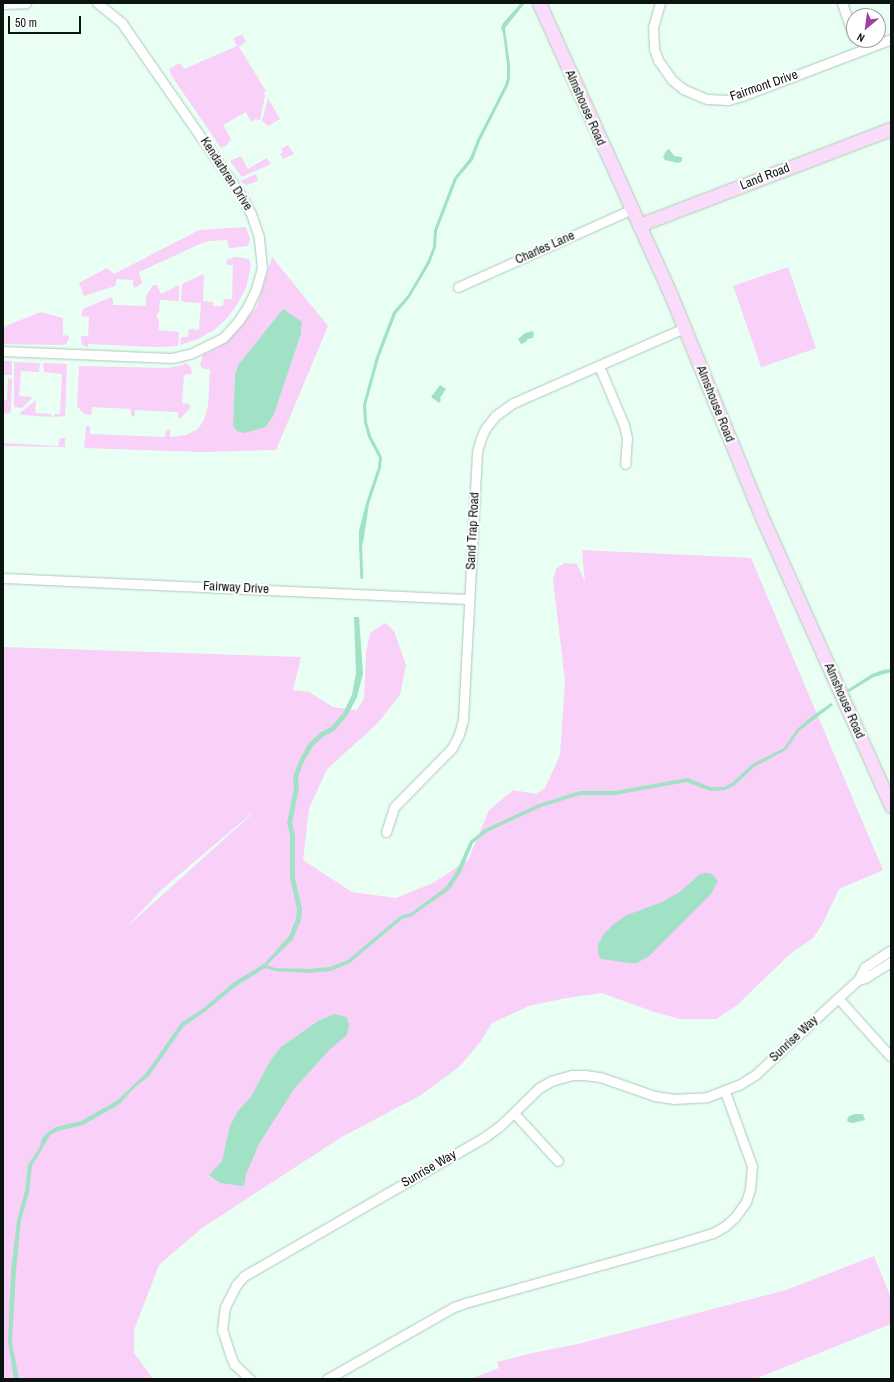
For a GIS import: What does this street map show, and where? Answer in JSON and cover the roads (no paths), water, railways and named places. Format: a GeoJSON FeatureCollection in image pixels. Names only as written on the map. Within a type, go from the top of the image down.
{"type":"FeatureCollection","features":[{"type":"Feature","properties":{"kind":"main road","name":"Almshouse Road"},"geometry":{"type":"LineString","coordinates":[[539,3],[640,225],[761,515],[891,806]]}},
{"type":"Feature","properties":{"kind":"main road","name":"Land Road"},"geometry":{"type":"LineString","coordinates":[[640,225],[891,129]]}},
{"type":"Feature","properties":{"kind":"street"},"geometry":{"type":"LineString","coordinates":[[3,4],[26,3]]}},
{"type":"Feature","properties":{"kind":"street","name":"Kendarbren Drive"},"geometry":{"type":"LineString","coordinates":[[3,351],[172,358],[190,354],[223,338],[239,320],[256,289],[262,268],[259,237],[251,214],[243,198],[122,23],[97,3]]}},
{"type":"Feature","properties":{"kind":"street","name":"Fairmont Drive"},"geometry":{"type":"LineString","coordinates":[[660,3],[653,27],[654,49],[658,60],[672,80],[683,89],[707,99],[728,100],[742,96],[891,39]]}},
{"type":"Feature","properties":{"kind":"street"},"geometry":{"type":"LineString","coordinates":[[842,3],[846,14]]}},
{"type":"Feature","properties":{"kind":"street","name":"Charles Lane"},"geometry":{"type":"LineString","coordinates":[[458,287],[632,209]]}},
{"type":"Feature","properties":{"kind":"street","name":"Sand Trap Road"},"geometry":{"type":"LineString","coordinates":[[386,832],[391,813],[398,802],[449,751],[459,734],[465,706],[477,452],[482,434],[489,423],[502,410],[684,328]]}},
{"type":"Feature","properties":{"kind":"street"},"geometry":{"type":"LineString","coordinates":[[599,366],[624,426],[627,443],[625,464]]}},
{"type":"Feature","properties":{"kind":"street","name":"Fairway Drive"},"geometry":{"type":"LineString","coordinates":[[3,578],[469,599]]}},
{"type":"Feature","properties":{"kind":"street","name":"Sunrise Way"},"geometry":{"type":"LineString","coordinates":[[250,1379],[242,1372],[230,1357],[222,1330],[225,1307],[236,1285],[244,1276],[486,1136],[514,1113],[539,1088],[551,1081],[572,1075],[585,1074],[600,1077],[655,1096],[673,1099],[707,1097],[725,1092],[746,1082],[858,980],[865,967],[891,950]]}},
{"type":"Feature","properties":{"kind":"street","name":"Sunrise Way"},"geometry":{"type":"LineString","coordinates":[[858,980],[865,978],[891,962]]}},
{"type":"Feature","properties":{"kind":"street"},"geometry":{"type":"LineString","coordinates":[[838,998],[890,1056]]}},
{"type":"Feature","properties":{"kind":"street"},"geometry":{"type":"LineString","coordinates":[[327,1379],[454,1307],[673,1245],[713,1233],[725,1226],[735,1217],[746,1202],[750,1189],[752,1166],[725,1092]]}},
{"type":"Feature","properties":{"kind":"street"},"geometry":{"type":"LineString","coordinates":[[514,1113],[558,1161]]}},
{"type":"Feature","properties":{"kind":"waterway"},"geometry":{"type":"LineString","coordinates":[[360,542],[361,577]]}}]}
